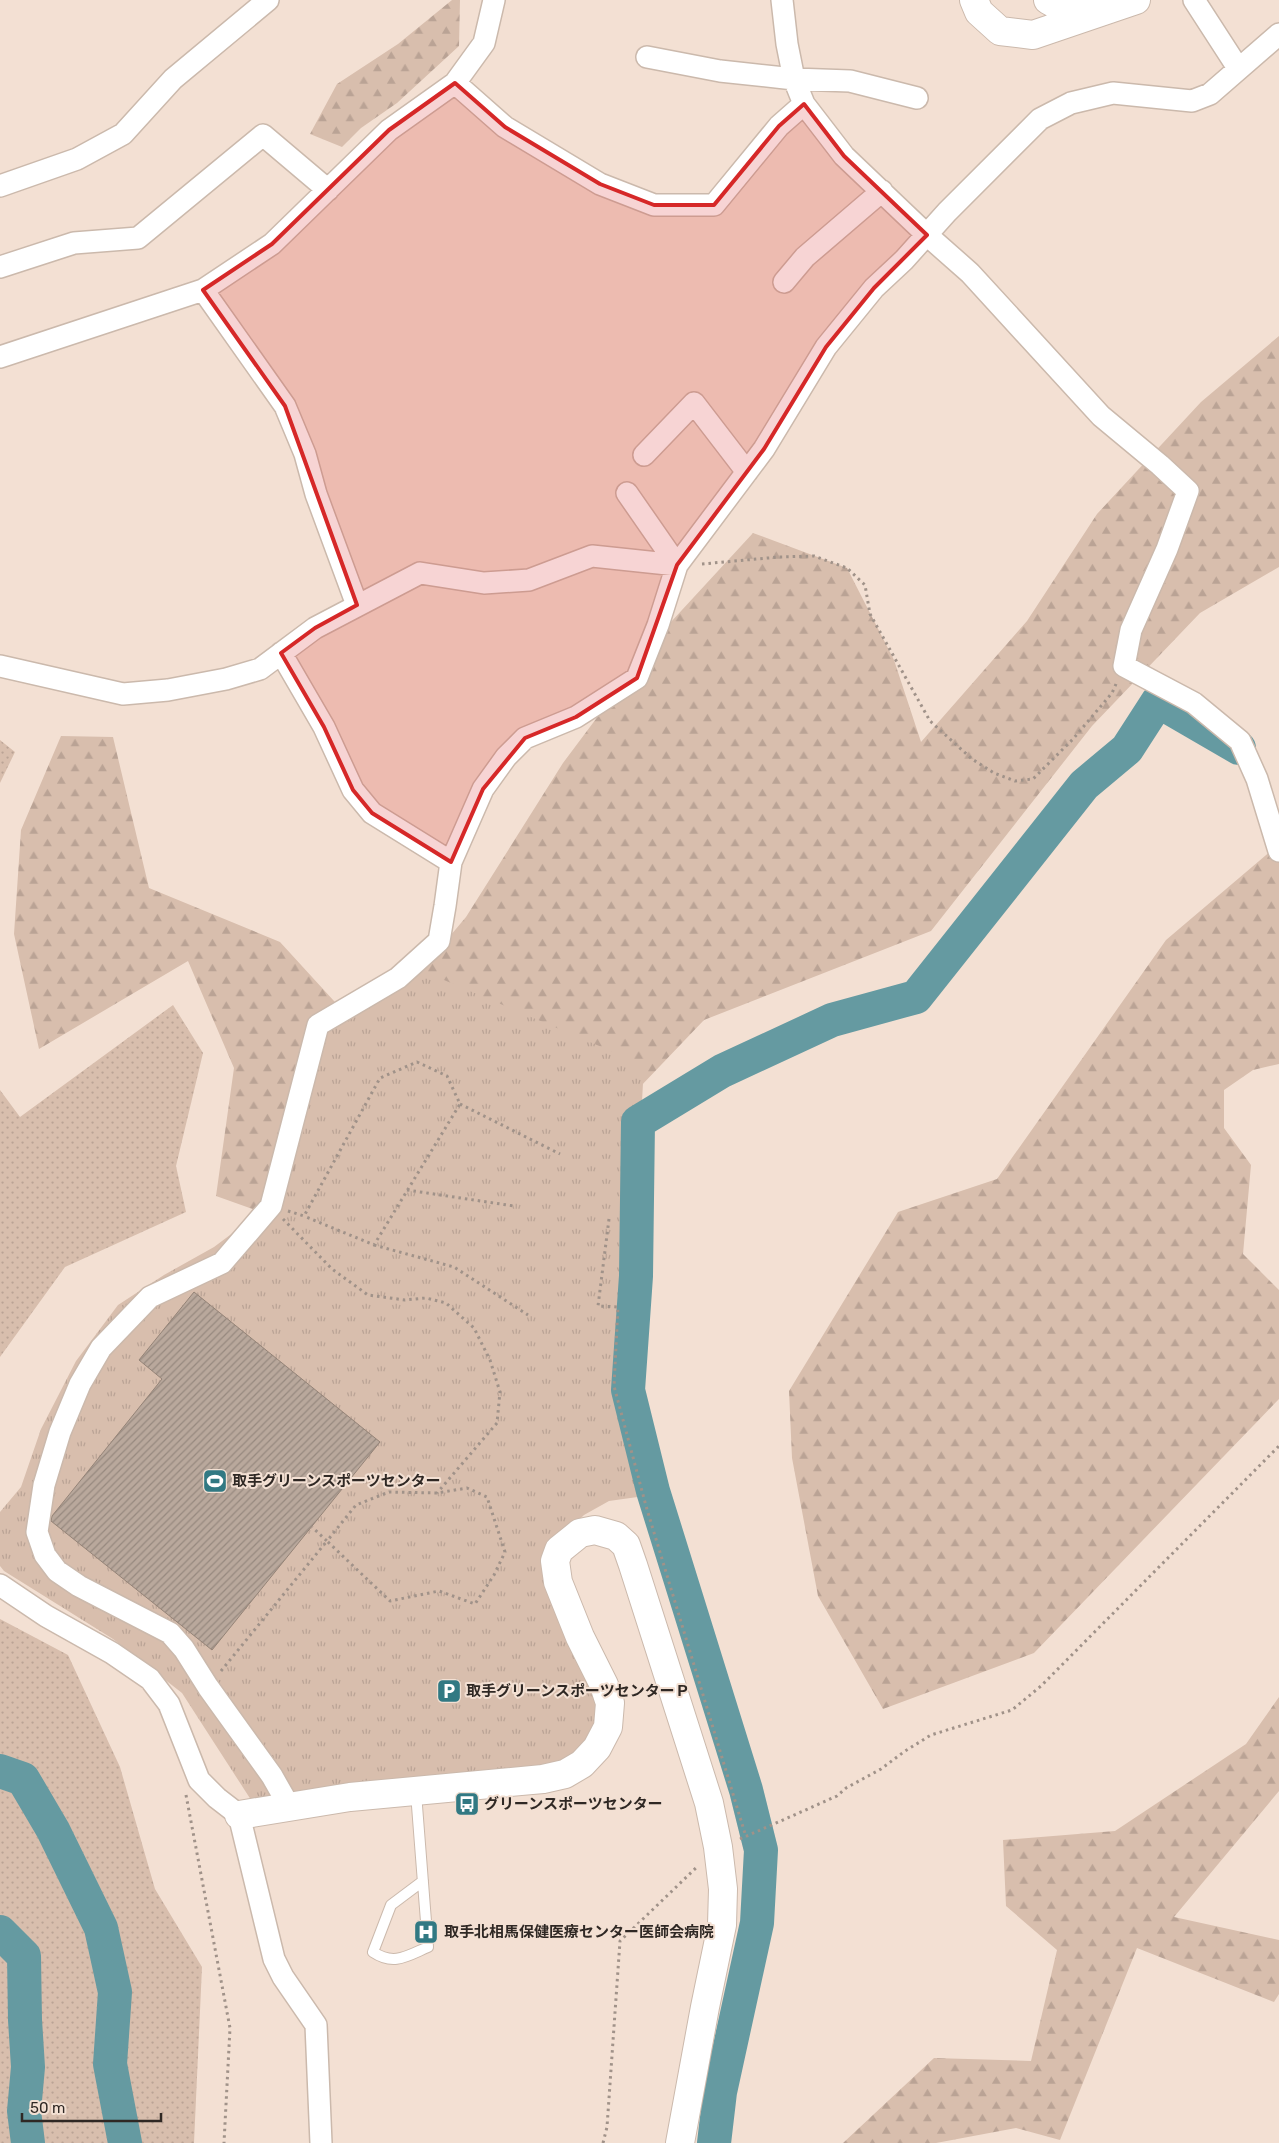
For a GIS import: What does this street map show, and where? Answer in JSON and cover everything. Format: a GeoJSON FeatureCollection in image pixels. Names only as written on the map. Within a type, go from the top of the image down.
{"type":"FeatureCollection","features":[{"type":"Feature","properties":{"kind":"street"},"geometry":{"type":"LineString","coordinates":[[0,186],[77,159],[123,134],[173,79],[268,0]]}},
{"type":"Feature","properties":{"kind":"street"},"geometry":{"type":"LineString","coordinates":[[0,356],[203,290],[272,244],[389,130],[455,82],[484,43],[494,0]]}},
{"type":"Feature","properties":{"kind":"street"},"geometry":{"type":"LineString","coordinates":[[782,0],[787,44],[794,79],[804,104],[844,156],[970,273],[1101,416],[1188,491],[1167,548],[1131,630],[1124,666],[1194,703],[1240,742],[1257,779],[1279,851]]}},
{"type":"Feature","properties":{"kind":"street"},"geometry":{"type":"LineString","coordinates":[[974,0],[979,12],[1000,31],[1034,35],[1136,0]]}},
{"type":"Feature","properties":{"kind":"street"},"geometry":{"type":"LineString","coordinates":[[1048,0],[1064,9],[1106,0]]}},
{"type":"Feature","properties":{"kind":"street"},"geometry":{"type":"LineString","coordinates":[[1194,0],[1238,68]]}},
{"type":"Feature","properties":{"kind":"street"},"geometry":{"type":"LineString","coordinates":[[289,1806],[272,1776],[208,1687],[184,1649],[170,1632],[79,1586],[57,1571],[45,1555],[37,1532],[44,1485],[60,1432],[80,1384],[101,1348],[150,1296],[222,1263],[271,1206],[318,1025],[398,978],[439,941],[446,906],[451,862],[466,823],[483,788],[506,757],[525,738],[576,717],[637,678],[658,625],[677,565],[764,449],[826,347],[874,288],[904,260],[947,212],[1040,119],[1071,103],[1113,93],[1192,101],[1210,94],[1279,34]]}},
{"type":"Feature","properties":{"kind":"street"},"geometry":{"type":"LineString","coordinates":[[647,57],[720,71],[794,79],[850,81],[917,98]]}},
{"type":"Feature","properties":{"kind":"street"},"geometry":{"type":"LineString","coordinates":[[455,82],[505,127],[600,184],[654,205],[714,204],[780,126],[804,104]]}},
{"type":"Feature","properties":{"kind":"street"},"geometry":{"type":"LineString","coordinates":[[0,267],[74,243],[138,238],[263,135],[328,190]]}},
{"type":"Feature","properties":{"kind":"street"},"geometry":{"type":"LineString","coordinates":[[784,282],[805,257],[882,192]]}},
{"type":"Feature","properties":{"kind":"street"},"geometry":{"type":"LineString","coordinates":[[203,290],[285,406],[305,454],[316,494],[356,606]]}},
{"type":"Feature","properties":{"kind":"street"},"geometry":{"type":"LineString","coordinates":[[644,455],[694,403],[748,472]]}},
{"type":"Feature","properties":{"kind":"street"},"geometry":{"type":"LineString","coordinates":[[627,493],[677,565]]}},
{"type":"Feature","properties":{"kind":"street"},"geometry":{"type":"LineString","coordinates":[[0,666],[123,694],[168,690],[226,679],[260,669],[315,628],[420,573],[484,583],[529,580],[592,556],[677,565]]}},
{"type":"Feature","properties":{"kind":"street"},"geometry":{"type":"LineString","coordinates":[[281,653],[324,727],[353,790],[372,812],[451,862]]}},
{"type":"Feature","properties":{"kind":"street"},"geometry":{"type":"LineString","coordinates":[[239,1815],[350,1797],[543,1779],[564,1774],[582,1764],[597,1748],[608,1727],[610,1703],[604,1685],[580,1638],[558,1582],[555,1561],[559,1550],[580,1533],[595,1530],[616,1536],[626,1545],[709,1803],[718,1847],[723,1889],[722,1925],[680,2143]]}},
{"type":"Feature","properties":{"kind":"street"},"geometry":{"type":"LineString","coordinates":[[0,1586],[46,1616],[112,1653],[150,1679],[169,1704],[200,1780],[217,1798],[239,1815],[274,1959],[283,1977],[316,2025],[321,2143]]}},
{"type":"Feature","properties":{"kind":"lane"},"geometry":{"type":"LineString","coordinates":[[416,1792],[428,1947],[397,1960],[382,1959],[373,1952],[391,1905],[422,1881]]}},
{"type":"Feature","properties":{"kind":"path"},"geometry":{"type":"LineString","coordinates":[[677,565],[814,556],[847,568],[865,585],[870,614],[930,722],[972,759],[994,773],[1015,781],[1033,779],[1054,760],[1112,693],[1125,664],[1124,666]]}},
{"type":"Feature","properties":{"kind":"path"},"geometry":{"type":"LineString","coordinates":[[304,1216],[380,1078],[416,1062],[447,1076],[460,1104],[560,1154]]}},
{"type":"Feature","properties":{"kind":"path"},"geometry":{"type":"LineString","coordinates":[[374,1245],[460,1104]]}},
{"type":"Feature","properties":{"kind":"path"},"geometry":{"type":"LineString","coordinates":[[407,1190],[514,1206]]}},
{"type":"Feature","properties":{"kind":"path"},"geometry":{"type":"LineString","coordinates":[[271,1206],[304,1216],[374,1245],[454,1267],[528,1315]]}},
{"type":"Feature","properties":{"kind":"path"},"geometry":{"type":"LineString","coordinates":[[271,1206],[332,1269],[368,1295],[405,1300],[426,1298],[446,1303],[474,1328],[490,1360],[500,1392],[497,1423],[438,1493]]}},
{"type":"Feature","properties":{"kind":"path"},"geometry":{"type":"LineString","coordinates":[[609,1219],[598,1306],[618,1307],[614,1386],[646,1506],[746,1837]]}},
{"type":"Feature","properties":{"kind":"path"},"geometry":{"type":"LineString","coordinates":[[602,2143],[607,2127],[620,1941],[718,1847],[746,1837],[837,1796],[846,1788],[881,1769],[905,1750],[931,1736],[1012,1710],[1041,1686],[1279,1446]]}},
{"type":"Feature","properties":{"kind":"path"},"geometry":{"type":"LineString","coordinates":[[208,1687],[326,1541],[356,1505],[389,1492],[438,1493],[467,1488],[486,1497],[505,1552],[494,1575],[475,1604],[439,1591],[390,1602],[326,1541],[312,1527]]}},
{"type":"Feature","properties":{"kind":"path"},"geometry":{"type":"LineString","coordinates":[[185,1793],[230,2028],[224,2143]]}},
{"type":"Feature","properties":{"kind":"highlighted area"},"geometry":{"type":"Polygon","coordinates":[[[455,83],[505,127],[600,184],[654,205],[714,205],[779,126],[804,104],[844,156],[927,235],[874,288],[826,347],[764,449],[677,565],[637,678],[576,717],[525,738],[483,789],[451,862],[372,813],[353,790],[324,727],[281,653],[315,628],[357,605],[285,406],[203,290],[272,244],[389,130],[455,83]]]}},
{"type":"Feature","properties":{"kind":"green space"},"geometry":{"type":"Polygon","coordinates":[[[452,0],[460,0],[459,46],[397,103],[361,128],[342,147],[310,134],[337,84],[398,44],[452,0]]]}},
{"type":"Feature","properties":{"kind":"green space"},"geometry":{"type":"Polygon","coordinates":[[[1279,336],[1279,567],[1200,613],[1092,726],[931,931],[704,1020],[596,1133],[475,1288],[216,1196],[234,1068],[188,961],[39,1049],[14,934],[21,830],[61,736],[113,737],[149,888],[280,942],[366,1036],[466,917],[563,763],[658,636],[753,533],[847,568],[894,660],[921,742],[1027,621],[1097,514],[1201,402],[1279,336]]]}},
{"type":"Feature","properties":{"kind":"green space"},"geometry":{"type":"Polygon","coordinates":[[[0,740],[15,752],[0,783],[0,740]]]}},
{"type":"Feature","properties":{"kind":"green space"},"geometry":{"type":"Polygon","coordinates":[[[1279,844],[1279,1064],[1253,1070],[1224,1090],[1224,1128],[1251,1165],[1243,1254],[1279,1290],[1279,1399],[1034,1653],[883,1709],[818,1596],[792,1458],[789,1391],[898,1212],[997,1179],[1166,940],[1279,844]]]}},
{"type":"Feature","properties":{"kind":"green space","name":"取手グリーンスポーツセンター"},"geometry":{"type":"Polygon","coordinates":[[[411,966],[644,1065],[627,1374],[659,1494],[609,1501],[584,1515],[549,1549],[572,1642],[597,1706],[596,1727],[570,1760],[545,1768],[253,1803],[182,1693],[113,1639],[4,1571],[0,1566],[0,1512],[21,1487],[41,1429],[76,1361],[118,1305],[164,1275],[214,1247],[290,1190],[331,1013],[411,966]]]}},
{"type":"Feature","properties":{"kind":"green space"},"geometry":{"type":"Polygon","coordinates":[[[173,1005],[203,1053],[176,1166],[186,1212],[65,1267],[0,1357],[0,1090],[20,1117],[173,1005]]]}},
{"type":"Feature","properties":{"kind":"green space"},"geometry":{"type":"Polygon","coordinates":[[[0,1619],[68,1655],[120,1767],[155,1889],[202,1967],[194,2143],[0,2143],[0,1619]]]}},
{"type":"Feature","properties":{"kind":"green space"},"geometry":{"type":"Polygon","coordinates":[[[1279,1697],[1279,1791],[1174,1917],[1279,1940],[1279,1994],[1274,2002],[1137,1948],[1060,2140],[1016,2128],[936,2143],[843,2143],[934,2058],[1031,2061],[1057,1950],[1006,1906],[1003,1840],[1115,1831],[1246,1744],[1279,1697]]]}},
{"type":"Feature","properties":{"kind":"building","name":"取手グリーンスポーツセンター"},"geometry":{"type":"Polygon","coordinates":[[[194,1292],[380,1442],[212,1650],[51,1521],[52,1516],[162,1379],[139,1360],[194,1292]]]}},
{"type":"Feature","properties":{"kind":"waterway"},"geometry":{"type":"LineString","coordinates":[[714,2143],[720,2092],[757,1923],[761,1850],[746,1790],[653,1491],[628,1390],[636,1276],[638,1122],[722,1071],[832,1020],[916,997],[1084,785],[1127,749],[1158,701],[1239,748]]}},
{"type":"Feature","properties":{"kind":"waterway"},"geometry":{"type":"LineString","coordinates":[[0,1771],[23,1779],[53,1830],[101,1928],[115,1992],[110,2064],[125,2143]]}},
{"type":"Feature","properties":{"kind":"waterway"},"geometry":{"type":"LineString","coordinates":[[0,1932],[24,1956],[28,2067],[24,2111],[28,2143]]}},
{"type":"Feature","properties":{"kind":"place","name":"取手グリーンスポーツセンター"},"geometry":{"type":"Point","coordinates":[215,1481]}},
{"type":"Feature","properties":{"kind":"place","name":"取手グリーンスポーツセンターＰ"},"geometry":{"type":"Point","coordinates":[449,1691]}},
{"type":"Feature","properties":{"kind":"place","name":"グリーンスポーツセンター"},"geometry":{"type":"Point","coordinates":[467,1804]}},
{"type":"Feature","properties":{"kind":"place","name":"取手北相馬保健医療センター医師会病院"},"geometry":{"type":"Point","coordinates":[426,1932]}}]}
